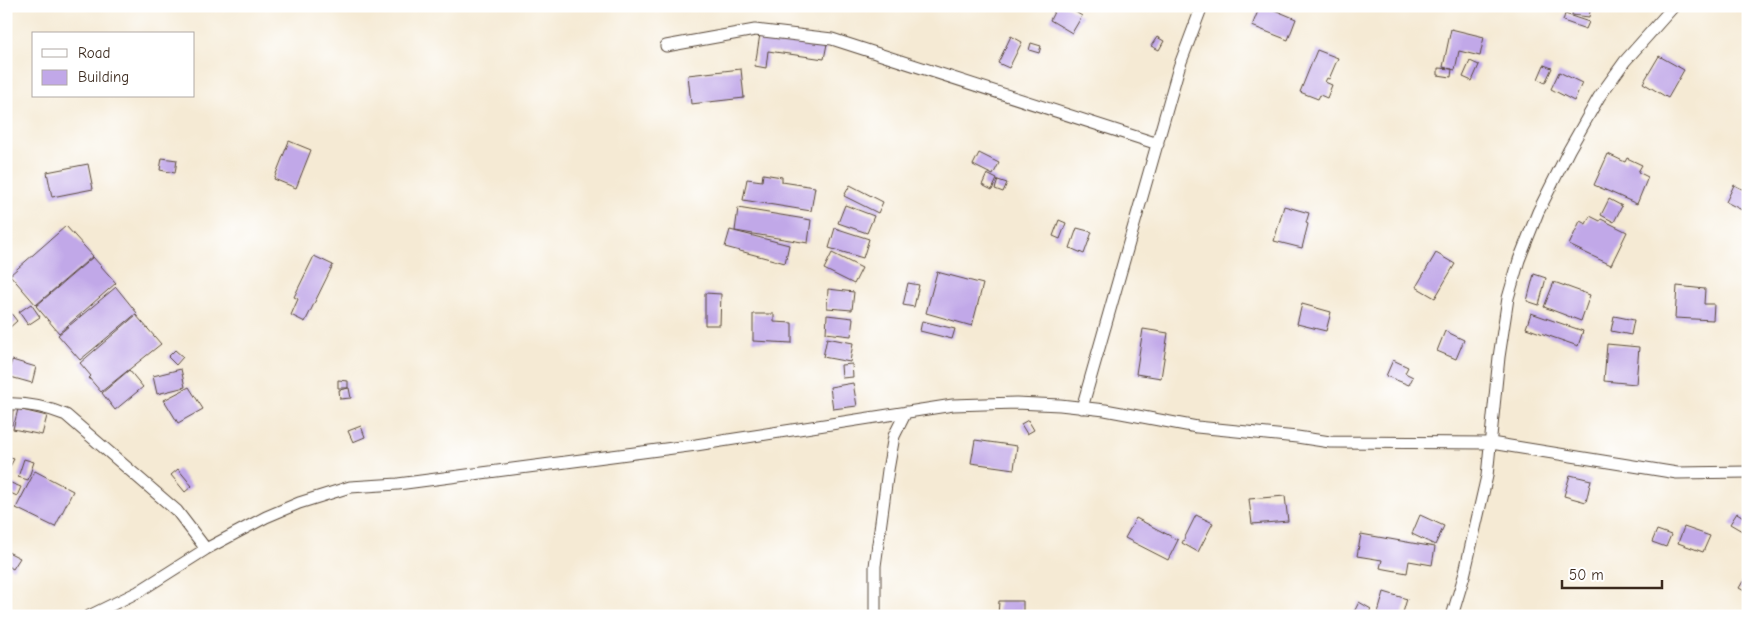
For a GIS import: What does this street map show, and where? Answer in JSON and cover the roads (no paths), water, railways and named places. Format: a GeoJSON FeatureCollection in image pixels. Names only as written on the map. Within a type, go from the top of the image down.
{"type":"FeatureCollection","features":[{"type":"Feature","properties":{"kind":"street"},"geometry":{"type":"LineString","coordinates":[[1082,408],[1179,67],[1202,6]]}},
{"type":"Feature","properties":{"kind":"street"},"geometry":{"type":"LineString","coordinates":[[1452,616],[1464,576],[1487,476],[1499,357],[1508,298],[1519,260],[1535,220],[1569,150],[1599,97],[1625,61],[1674,6]]}},
{"type":"Feature","properties":{"kind":"street"},"geometry":{"type":"LineString","coordinates":[[666,46],[755,30],[832,39],[1158,144]]}},
{"type":"Feature","properties":{"kind":"street"},"geometry":{"type":"LineString","coordinates":[[6,404],[26,403],[46,407],[66,415],[176,511],[206,549]]}},
{"type":"Feature","properties":{"kind":"street"},"geometry":{"type":"LineString","coordinates":[[89,616],[138,592],[206,549],[266,517],[299,503],[350,487],[407,482],[696,446],[962,404],[1016,403],[1105,410],[1197,427],[1330,442],[1491,443],[1677,473],[1748,472]]}},
{"type":"Feature","properties":{"kind":"street"},"geometry":{"type":"LineString","coordinates":[[875,616],[875,566],[888,470],[894,436],[906,412]]}}]}
